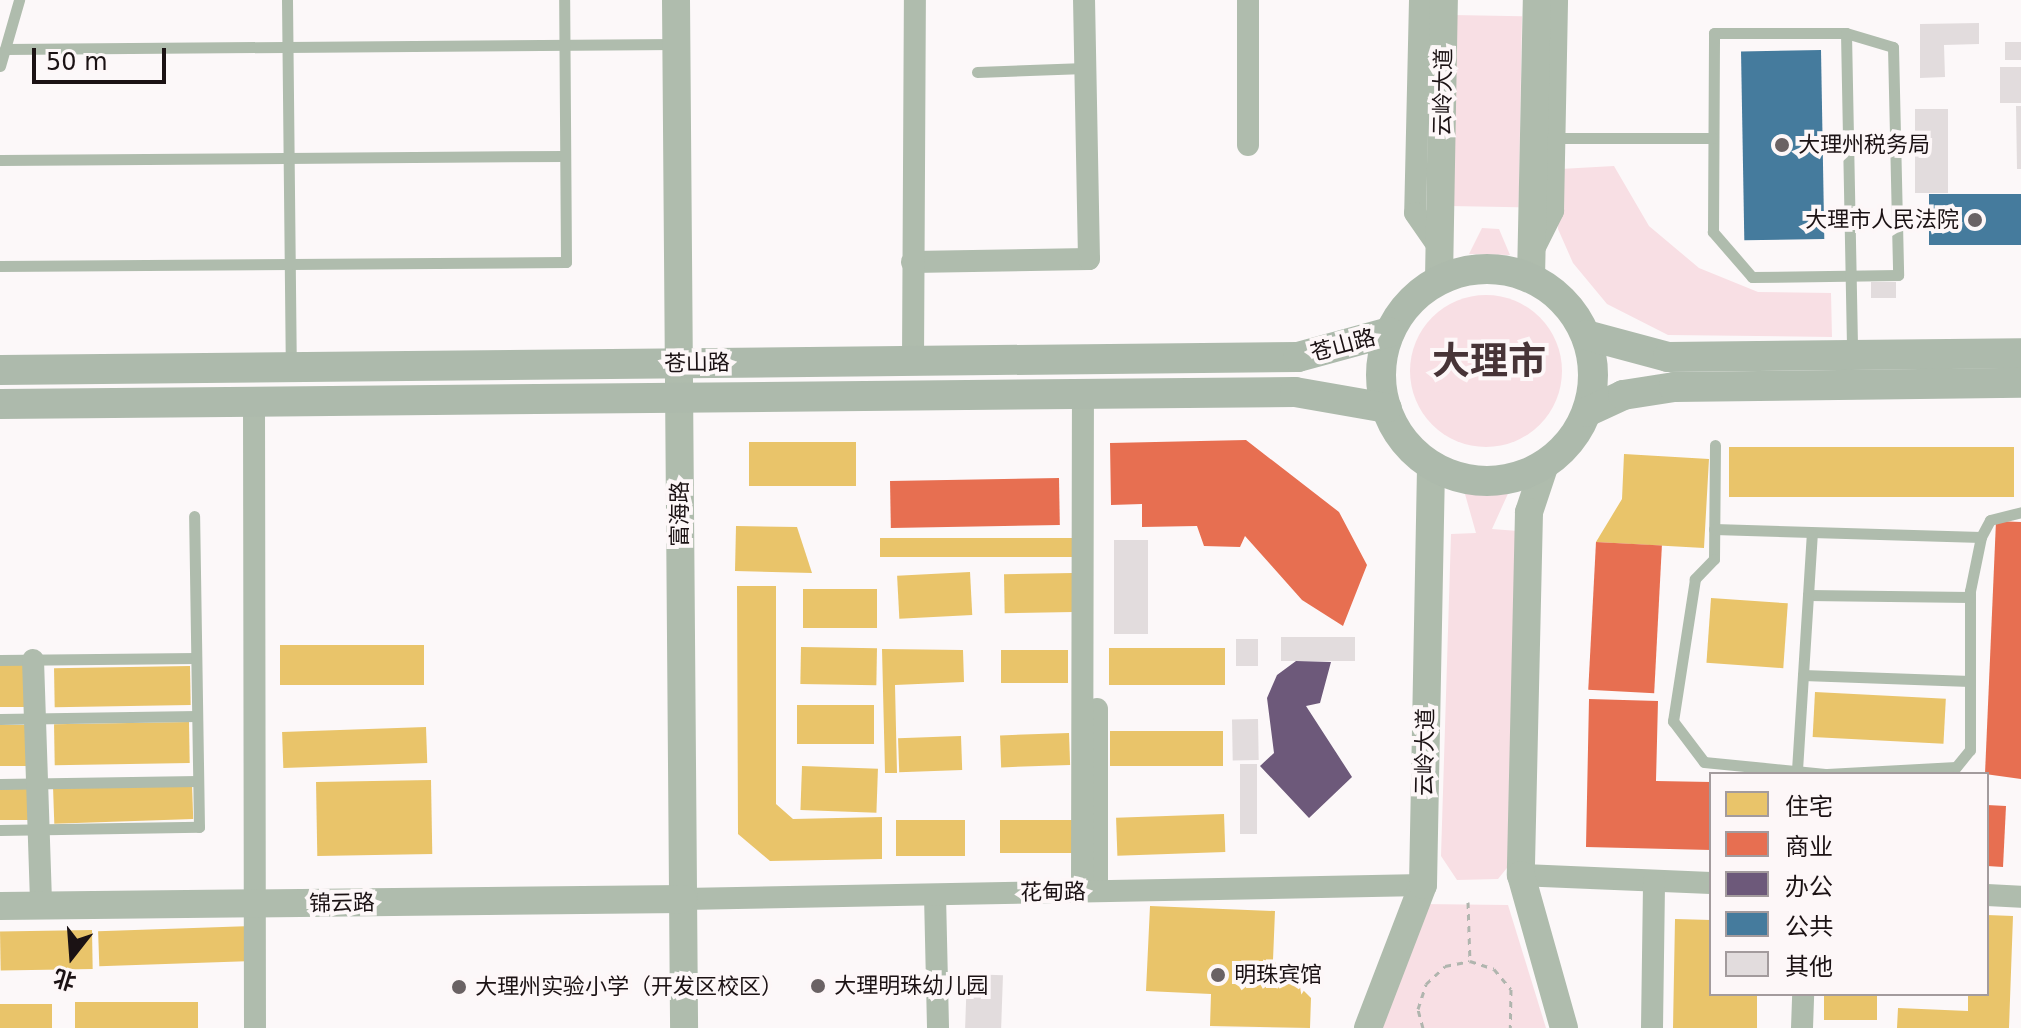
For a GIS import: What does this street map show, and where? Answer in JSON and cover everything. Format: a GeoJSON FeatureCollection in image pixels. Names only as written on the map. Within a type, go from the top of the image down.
{"type":"FeatureCollection","features":[{"type":"Feature","properties":{"kind":"main road"},"geometry":{"type":"LineString","coordinates":[[1587,412],[1594,377],[1586,335],[1567,304],[1532,265],[1485,268],[1439,279],[1408,303],[1390,332],[1381,377],[1387,408],[1407,444],[1431,465],[1488,481],[1545,464],[1587,412],[1623,395],[1674,387],[2021,383]]}},
{"type":"Feature","properties":{"kind":"main road","name":"苍山路"},"geometry":{"type":"LineString","coordinates":[[0,370],[1298,357],[1390,332]]}},
{"type":"Feature","properties":{"kind":"main road"},"geometry":{"type":"LineString","coordinates":[[1586,335],[1668,357],[2021,353]]}},
{"type":"Feature","properties":{"kind":"main road","name":"苍山路"},"geometry":{"type":"LineString","coordinates":[[0,404],[1090,392],[1306,393],[1387,408]]}},
{"type":"Feature","properties":{"kind":"street","name":"富海路"},"geometry":{"type":"LineString","coordinates":[[676,0],[684,1028]]}},
{"type":"Feature","properties":{"kind":"street"},"geometry":{"type":"LineString","coordinates":[[913,361],[915,0]]}},
{"type":"Feature","properties":{"kind":"street"},"geometry":{"type":"LineString","coordinates":[[912,262],[1089,259],[1084,0]]}},
{"type":"Feature","properties":{"kind":"street"},"geometry":{"type":"LineString","coordinates":[[1248,0],[1248,145]]}},
{"type":"Feature","properties":{"kind":"street"},"geometry":{"type":"LineString","coordinates":[[1420,0],[1415,213],[1440,249]]}},
{"type":"Feature","properties":{"kind":"street","name":"云岭大道"},"geometry":{"type":"LineString","coordinates":[[1439,279],[1444,0]]}},
{"type":"Feature","properties":{"kind":"street"},"geometry":{"type":"LineString","coordinates":[[1532,265],[1537,0]]}},
{"type":"Feature","properties":{"kind":"street"},"geometry":{"type":"LineString","coordinates":[[1532,265],[1553,211],[1557,0]]}},
{"type":"Feature","properties":{"kind":"street"},"geometry":{"type":"LineString","coordinates":[[1090,392],[1090,892]]}},
{"type":"Feature","properties":{"kind":"street"},"geometry":{"type":"LineString","coordinates":[[254,401],[255,1028]]}},
{"type":"Feature","properties":{"kind":"street"},"geometry":{"type":"LineString","coordinates":[[1545,464],[1529,512],[1521,875],[1564,1028]]}},
{"type":"Feature","properties":{"kind":"street","name":"云岭大道"},"geometry":{"type":"LineString","coordinates":[[1368,1028],[1423,885],[1431,465]]}},
{"type":"Feature","properties":{"kind":"street"},"geometry":{"type":"LineString","coordinates":[[33,660],[35,829],[41,906]]}},
{"type":"Feature","properties":{"kind":"street"},"geometry":{"type":"LineString","coordinates":[[1521,875],[1709,883]]}},
{"type":"Feature","properties":{"kind":"street"},"geometry":{"type":"LineString","coordinates":[[1652,1028],[1654,881]]}},
{"type":"Feature","properties":{"kind":"street","name":"花甸路"},"geometry":{"type":"LineString","coordinates":[[683,899],[1423,885]]}},
{"type":"Feature","properties":{"kind":"street"},"geometry":{"type":"LineString","coordinates":[[935,895],[938,1028]]}},
{"type":"Feature","properties":{"kind":"street"},"geometry":{"type":"LineString","coordinates":[[1989,895],[2021,897]]}},
{"type":"Feature","properties":{"kind":"street","name":"锦云路"},"geometry":{"type":"LineString","coordinates":[[0,906],[683,899]]}},
{"type":"Feature","properties":{"kind":"street"},"geometry":{"type":"LineString","coordinates":[[1802,1028],[1803,996]]}},
{"type":"Feature","properties":{"kind":"lane"},"geometry":{"type":"LineString","coordinates":[[0,66],[19,0]]}},
{"type":"Feature","properties":{"kind":"lane"},"geometry":{"type":"LineString","coordinates":[[287,0],[291,367]]}},
{"type":"Feature","properties":{"kind":"lane"},"geometry":{"type":"LineString","coordinates":[[0,266],[566,262],[564,0]]}},
{"type":"Feature","properties":{"kind":"lane"},"geometry":{"type":"LineString","coordinates":[[1714,33],[1846,33],[1893,47],[1898,275],[1752,277],[1713,232],[1712,138],[1714,33]]}},
{"type":"Feature","properties":{"kind":"lane"},"geometry":{"type":"LineString","coordinates":[[1846,33],[1852,356]]}},
{"type":"Feature","properties":{"kind":"lane"},"geometry":{"type":"LineString","coordinates":[[5,49],[676,44]]}},
{"type":"Feature","properties":{"kind":"lane"},"geometry":{"type":"LineString","coordinates":[[977,72],[1085,68]]}},
{"type":"Feature","properties":{"kind":"lane"},"geometry":{"type":"LineString","coordinates":[[1555,138],[1712,138]]}},
{"type":"Feature","properties":{"kind":"lane"},"geometry":{"type":"LineString","coordinates":[[0,160],[565,156]]}},
{"type":"Feature","properties":{"kind":"lane"},"geometry":{"type":"LineString","coordinates":[[1715,445],[1714,559],[1695,579],[1673,721],[1704,762],[1812,772]]}},
{"type":"Feature","properties":{"kind":"lane"},"geometry":{"type":"LineString","coordinates":[[1864,772],[1956,767],[1970,750],[1970,597],[1981,537],[1990,520],[2021,512]]}},
{"type":"Feature","properties":{"kind":"lane"},"geometry":{"type":"LineString","coordinates":[[0,830],[199,827],[194,516]]}},
{"type":"Feature","properties":{"kind":"lane"},"geometry":{"type":"LineString","coordinates":[[1714,529],[1981,537]]}},
{"type":"Feature","properties":{"kind":"lane"},"geometry":{"type":"LineString","coordinates":[[1797,770],[1812,534]]}},
{"type":"Feature","properties":{"kind":"lane"},"geometry":{"type":"LineString","coordinates":[[1808,595],[1970,597]]}},
{"type":"Feature","properties":{"kind":"lane"},"geometry":{"type":"LineString","coordinates":[[0,660],[196,658]]}},
{"type":"Feature","properties":{"kind":"lane"},"geometry":{"type":"LineString","coordinates":[[1803,675],[1970,681]]}},
{"type":"Feature","properties":{"kind":"lane"},"geometry":{"type":"LineString","coordinates":[[0,719],[197,716]]}},
{"type":"Feature","properties":{"kind":"lane"},"geometry":{"type":"LineString","coordinates":[[0,784],[198,781]]}},
{"type":"Feature","properties":{"kind":"path"},"geometry":{"type":"LineString","coordinates":[[1468,902],[1470,961]]}},
{"type":"Feature","properties":{"kind":"path"},"geometry":{"type":"LineString","coordinates":[[1423,1028],[1418,1009],[1426,984],[1445,966],[1470,961],[1494,969],[1511,989],[1510,1028]]}},
{"type":"Feature","properties":{"kind":"shaded area"},"geometry":{"type":"Polygon","coordinates":[[[1453,15],[1522,16],[1519,207],[1450,206],[1453,15]]]}},
{"type":"Feature","properties":{"kind":"shaded area"},"geometry":{"type":"Polygon","coordinates":[[[1614,166],[1649,226],[1699,268],[1758,292],[1831,293],[1832,337],[1668,335],[1607,304],[1573,263],[1558,229],[1560,169],[1614,166]]]}},
{"type":"Feature","properties":{"kind":"shaded area"},"geometry":{"type":"Polygon","coordinates":[[[1482,228],[1499,229],[1510,255],[1469,254],[1482,228]]]}},
{"type":"Feature","properties":{"kind":"shaded area"},"geometry":{"type":"Polygon","coordinates":[[[1486,295],[1515,301],[1539,318],[1556,342],[1562,371],[1556,400],[1539,424],[1515,441],[1486,447],[1457,441],[1433,424],[1416,400],[1410,371],[1416,342],[1433,318],[1457,301],[1486,295]]]}},
{"type":"Feature","properties":{"kind":"shaded area"},"geometry":{"type":"Polygon","coordinates":[[[1463,487],[1511,487],[1492,529],[1518,531],[1515,858],[1498,879],[1457,880],[1441,856],[1451,534],[1476,533],[1463,487]]]}},
{"type":"Feature","properties":{"kind":"shaded area"},"geometry":{"type":"Polygon","coordinates":[[[1422,904],[1508,905],[1546,1028],[1380,1028],[1422,904]]]}},
{"type":"Feature","properties":{"kind":"building: 住宅"},"geometry":{"type":"Polygon","coordinates":[[[749,442],[856,442],[856,486],[749,486],[749,442]]]}},
{"type":"Feature","properties":{"kind":"building: 住宅"},"geometry":{"type":"Polygon","coordinates":[[[1729,447],[2014,447],[2014,497],[1729,497],[1729,447]]]}},
{"type":"Feature","properties":{"kind":"building: 住宅"},"geometry":{"type":"Polygon","coordinates":[[[1624,454],[1709,459],[1704,548],[1596,542],[1622,499],[1624,454]]]}},
{"type":"Feature","properties":{"kind":"building: 住宅"},"geometry":{"type":"Polygon","coordinates":[[[736,526],[797,527],[812,573],[735,571],[736,526]]]}},
{"type":"Feature","properties":{"kind":"building: 住宅"},"geometry":{"type":"Polygon","coordinates":[[[880,538],[1073,538],[1073,557],[880,557],[880,538]]]}},
{"type":"Feature","properties":{"kind":"building: 住宅"},"geometry":{"type":"Polygon","coordinates":[[[970,572],[972,615],[899,619],[897,576],[970,572]]]}},
{"type":"Feature","properties":{"kind":"building: 住宅"},"geometry":{"type":"Polygon","coordinates":[[[1073,573],[1074,612],[1005,613],[1004,574],[1073,573]]]}},
{"type":"Feature","properties":{"kind":"building: 住宅"},"geometry":{"type":"Polygon","coordinates":[[[737,586],[776,586],[776,804],[793,819],[882,817],[882,859],[770,861],[738,834],[737,586]]]}},
{"type":"Feature","properties":{"kind":"building: 住宅"},"geometry":{"type":"Polygon","coordinates":[[[803,589],[877,589],[877,628],[803,628],[803,589]]]}},
{"type":"Feature","properties":{"kind":"building: 住宅"},"geometry":{"type":"Polygon","coordinates":[[[1711,598],[1788,603],[1783,668],[1706,663],[1711,598]]]}},
{"type":"Feature","properties":{"kind":"building: 住宅"},"geometry":{"type":"Polygon","coordinates":[[[280,645],[424,645],[424,685],[280,685],[280,645]]]}},
{"type":"Feature","properties":{"kind":"building: 住宅"},"geometry":{"type":"Polygon","coordinates":[[[801,647],[877,648],[876,685],[800,684],[801,647]]]}},
{"type":"Feature","properties":{"kind":"building: 住宅"},"geometry":{"type":"Polygon","coordinates":[[[1109,648],[1225,648],[1225,685],[1109,685],[1109,648]]]}},
{"type":"Feature","properties":{"kind":"building: 住宅"},"geometry":{"type":"Polygon","coordinates":[[[882,649],[963,650],[964,682],[895,685],[897,773],[885,773],[882,649]]]}},
{"type":"Feature","properties":{"kind":"building: 住宅"},"geometry":{"type":"Polygon","coordinates":[[[1001,650],[1068,650],[1068,683],[1001,683],[1001,650]]]}},
{"type":"Feature","properties":{"kind":"building: 住宅"},"geometry":{"type":"Polygon","coordinates":[[[0,664],[27,664],[27,707],[0,707],[0,664]]]}},
{"type":"Feature","properties":{"kind":"building: 住宅"},"geometry":{"type":"Polygon","coordinates":[[[190,666],[191,705],[55,707],[54,668],[190,666]]]}},
{"type":"Feature","properties":{"kind":"building: 住宅"},"geometry":{"type":"Polygon","coordinates":[[[1815,692],[1946,699],[1943,744],[1813,737],[1815,692]]]}},
{"type":"Feature","properties":{"kind":"building: 住宅"},"geometry":{"type":"Polygon","coordinates":[[[797,705],[874,705],[874,744],[797,744],[797,705]]]}},
{"type":"Feature","properties":{"kind":"building: 住宅"},"geometry":{"type":"Polygon","coordinates":[[[189,722],[190,763],[55,765],[54,724],[189,722]]]}},
{"type":"Feature","properties":{"kind":"building: 住宅"},"geometry":{"type":"Polygon","coordinates":[[[0,725],[31,725],[31,766],[0,766],[0,725]]]}},
{"type":"Feature","properties":{"kind":"building: 住宅"},"geometry":{"type":"Polygon","coordinates":[[[426,727],[427,763],[283,768],[282,732],[426,727]]]}},
{"type":"Feature","properties":{"kind":"building: 住宅"},"geometry":{"type":"Polygon","coordinates":[[[1110,731],[1223,731],[1223,766],[1110,766],[1110,731]]]}},
{"type":"Feature","properties":{"kind":"building: 住宅"},"geometry":{"type":"Polygon","coordinates":[[[1069,733],[1070,765],[1001,767],[1000,735],[1069,733]]]}},
{"type":"Feature","properties":{"kind":"building: 住宅"},"geometry":{"type":"Polygon","coordinates":[[[961,736],[962,770],[899,772],[898,738],[961,736]]]}},
{"type":"Feature","properties":{"kind":"building: 住宅"},"geometry":{"type":"Polygon","coordinates":[[[802,766],[878,769],[876,813],[800,810],[802,766]]]}},
{"type":"Feature","properties":{"kind":"building: 住宅"},"geometry":{"type":"Polygon","coordinates":[[[431,780],[432,854],[317,856],[316,782],[431,780]]]}},
{"type":"Feature","properties":{"kind":"building: 住宅"},"geometry":{"type":"Polygon","coordinates":[[[0,784],[31,784],[31,820],[0,820],[0,784]]]}},
{"type":"Feature","properties":{"kind":"building: 住宅"},"geometry":{"type":"Polygon","coordinates":[[[192,784],[193,819],[54,824],[53,789],[192,784]]]}},
{"type":"Feature","properties":{"kind":"building: 住宅"},"geometry":{"type":"Polygon","coordinates":[[[1224,814],[1225,852],[1117,856],[1116,818],[1224,814]]]}},
{"type":"Feature","properties":{"kind":"building: 住宅"},"geometry":{"type":"Polygon","coordinates":[[[896,820],[965,820],[965,856],[896,856],[896,820]]]}},
{"type":"Feature","properties":{"kind":"building: 住宅"},"geometry":{"type":"Polygon","coordinates":[[[1000,820],[1075,820],[1075,853],[1000,853],[1000,820]]]}},
{"type":"Feature","properties":{"kind":"building: 住宅","name":"明珠宾馆"},"geometry":{"type":"Polygon","coordinates":[[[1150,906],[1275,911],[1273,960],[1311,998],[1310,1028],[1210,1026],[1211,994],[1146,991],[1150,906]]]}},
{"type":"Feature","properties":{"kind":"building: 住宅"},"geometry":{"type":"Polygon","coordinates":[[[1989,915],[2013,916],[2009,1028],[1897,1028],[1898,1008],[1968,1011],[1968,996],[1989,996],[1989,915]]]}},
{"type":"Feature","properties":{"kind":"building: 住宅"},"geometry":{"type":"Polygon","coordinates":[[[1675,919],[1709,920],[1709,996],[1757,996],[1757,1028],[1673,1028],[1675,919]]]}},
{"type":"Feature","properties":{"kind":"building: 住宅"},"geometry":{"type":"Polygon","coordinates":[[[252,926],[253,961],[99,966],[98,931],[252,926]]]}},
{"type":"Feature","properties":{"kind":"building: 住宅"},"geometry":{"type":"Polygon","coordinates":[[[92,930],[93,969],[1,971],[0,932],[92,930]]]}},
{"type":"Feature","properties":{"kind":"building: 住宅"},"geometry":{"type":"Polygon","coordinates":[[[1824,996],[1877,996],[1877,1020],[1824,1020],[1824,996]]]}},
{"type":"Feature","properties":{"kind":"building: 住宅"},"geometry":{"type":"Polygon","coordinates":[[[75,1002],[198,1002],[198,1028],[75,1028],[75,1002]]]}},
{"type":"Feature","properties":{"kind":"building: 住宅"},"geometry":{"type":"Polygon","coordinates":[[[0,1004],[52,1004],[52,1028],[0,1028],[0,1004]]]}},
{"type":"Feature","properties":{"kind":"building: 商业"},"geometry":{"type":"Polygon","coordinates":[[[1246,440],[1339,512],[1367,565],[1343,626],[1302,600],[1245,536],[1240,547],[1204,546],[1197,526],[1142,527],[1142,504],[1111,505],[1110,443],[1246,440]]]}},
{"type":"Feature","properties":{"kind":"building: 商业"},"geometry":{"type":"Polygon","coordinates":[[[1059,478],[1060,525],[891,528],[890,481],[1059,478]]]}},
{"type":"Feature","properties":{"kind":"building: 商业"},"geometry":{"type":"Polygon","coordinates":[[[1996,521],[2021,522],[2021,779],[1985,772],[1996,521]]]}},
{"type":"Feature","properties":{"kind":"building: 商业"},"geometry":{"type":"Polygon","coordinates":[[[1596,542],[1662,545],[1654,693],[1588,690],[1596,542]]]}},
{"type":"Feature","properties":{"kind":"building: 商业"},"geometry":{"type":"Polygon","coordinates":[[[1589,699],[1658,701],[1656,781],[1709,782],[1709,850],[1586,847],[1589,699]]]}},
{"type":"Feature","properties":{"kind":"building: 商业"},"geometry":{"type":"Polygon","coordinates":[[[1989,805],[2006,806],[2003,867],[1989,866],[1989,805]]]}},
{"type":"Feature","properties":{"kind":"building: 办公"},"geometry":{"type":"Polygon","coordinates":[[[1296,661],[1331,662],[1320,703],[1306,706],[1352,777],[1309,818],[1260,766],[1274,753],[1267,698],[1277,675],[1296,661]]]}},
{"type":"Feature","properties":{"kind":"building: 公共","name":"大理州税务局"},"geometry":{"type":"Polygon","coordinates":[[[1821,50],[1824,239],[1744,240],[1741,51],[1821,50]]]}},
{"type":"Feature","properties":{"kind":"building: 公共","name":"大理市人民法院"},"geometry":{"type":"Polygon","coordinates":[[[1929,194],[2021,194],[2021,245],[1929,245],[1929,194]]]}},
{"type":"Feature","properties":{"kind":"building: 其他"},"geometry":{"type":"Polygon","coordinates":[[[1979,23],[1979,44],[1944,45],[1945,77],[1920,78],[1920,24],[1979,23]]]}},
{"type":"Feature","properties":{"kind":"building: 其他"},"geometry":{"type":"Polygon","coordinates":[[[2005,42],[2021,42],[2021,60],[2005,60],[2005,42]]]}},
{"type":"Feature","properties":{"kind":"building: 其他"},"geometry":{"type":"Polygon","coordinates":[[[2000,67],[2021,67],[2021,103],[2000,103],[2000,67]]]}},
{"type":"Feature","properties":{"kind":"building: 其他"},"geometry":{"type":"Polygon","coordinates":[[[2016,106],[2021,106],[2021,169],[2017,169],[2016,106]]]}},
{"type":"Feature","properties":{"kind":"building: 其他"},"geometry":{"type":"Polygon","coordinates":[[[1915,109],[1948,109],[1948,193],[1915,193],[1915,109]]]}},
{"type":"Feature","properties":{"kind":"building: 其他"},"geometry":{"type":"Polygon","coordinates":[[[1871,282],[1896,282],[1896,298],[1871,298],[1871,282]]]}},
{"type":"Feature","properties":{"kind":"building: 其他"},"geometry":{"type":"Polygon","coordinates":[[[1114,540],[1148,540],[1148,634],[1114,634],[1114,540]]]}},
{"type":"Feature","properties":{"kind":"building: 其他"},"geometry":{"type":"Polygon","coordinates":[[[1281,637],[1355,637],[1355,661],[1281,661],[1281,637]]]}},
{"type":"Feature","properties":{"kind":"building: 其他"},"geometry":{"type":"Polygon","coordinates":[[[1236,639],[1258,639],[1258,666],[1236,666],[1236,639]]]}},
{"type":"Feature","properties":{"kind":"building: 其他"},"geometry":{"type":"Polygon","coordinates":[[[1232,719],[1258,719],[1259,760],[1233,760],[1232,719]]]}},
{"type":"Feature","properties":{"kind":"building: 其他"},"geometry":{"type":"Polygon","coordinates":[[[1240,764],[1257,764],[1257,834],[1240,834],[1240,764]]]}},
{"type":"Feature","properties":{"kind":"building: 其他"},"geometry":{"type":"Polygon","coordinates":[[[967,974],[1003,975],[1001,1028],[965,1028],[967,974]]]}},
{"type":"Feature","properties":{"kind":"place","name":"大理州税务局"},"geometry":{"type":"Point","coordinates":[1782,145]}},
{"type":"Feature","properties":{"kind":"place","name":"大理市人民法院"},"geometry":{"type":"Point","coordinates":[1975,220]}},
{"type":"Feature","properties":{"kind":"place","name":"明珠宾馆"},"geometry":{"type":"Point","coordinates":[1218,975]}},
{"type":"Feature","properties":{"kind":"place","name":"大理明珠幼儿园"},"geometry":{"type":"Point","coordinates":[818,986]}},
{"type":"Feature","properties":{"kind":"place","name":"大理州实验小学（开发区校区）"},"geometry":{"type":"Point","coordinates":[459,987]}},
{"type":"Feature","properties":{"kind":"district","name":"大理市"},"geometry":{"type":"Point","coordinates":[1489,362]}}]}
